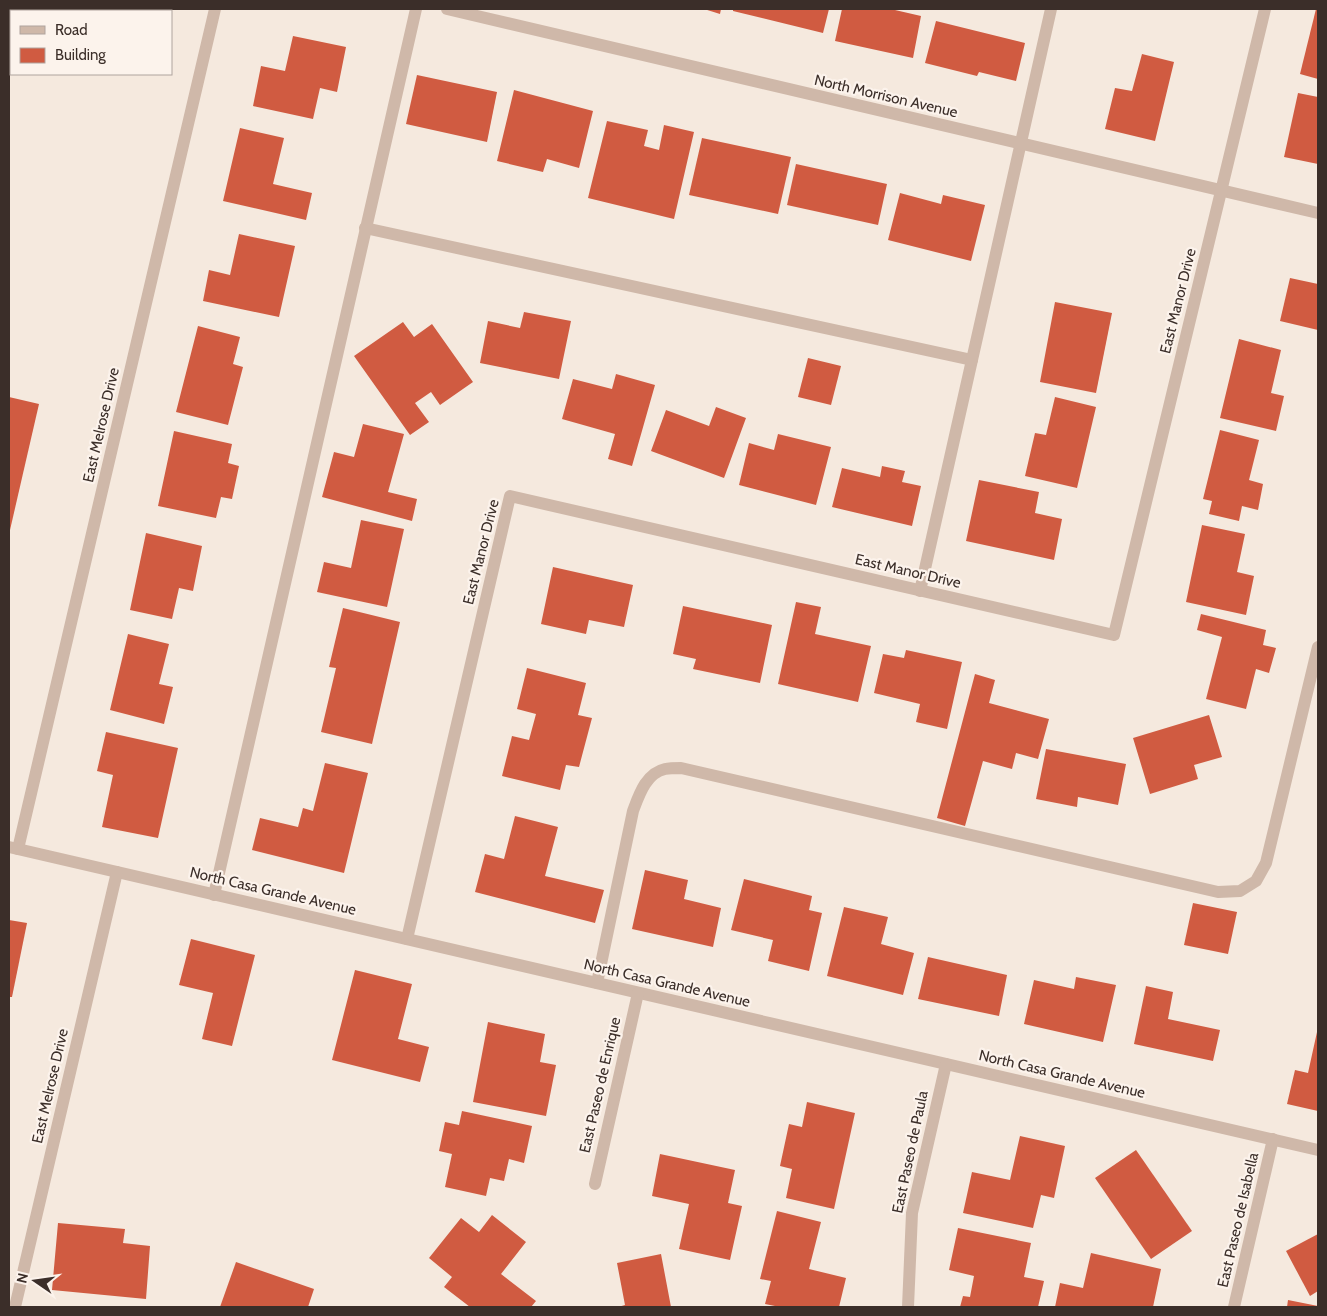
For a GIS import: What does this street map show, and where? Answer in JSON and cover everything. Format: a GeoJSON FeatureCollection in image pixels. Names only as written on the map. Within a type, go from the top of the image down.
{"type":"FeatureCollection","features":[{"type":"Feature","properties":{"kind":"street","name":"East Melrose Drive"},"geometry":{"type":"LineString","coordinates":[[13,848],[215,9]]}},
{"type":"Feature","properties":{"kind":"street"},"geometry":{"type":"LineString","coordinates":[[214,894],[416,9]]}},
{"type":"Feature","properties":{"kind":"street","name":"North Morrison Avenue"},"geometry":{"type":"LineString","coordinates":[[447,9],[1318,213]]}},
{"type":"Feature","properties":{"kind":"street"},"geometry":{"type":"LineString","coordinates":[[920,591],[1051,9]]}},
{"type":"Feature","properties":{"kind":"street","name":"East Manor Drive"},"geometry":{"type":"LineString","coordinates":[[407,939],[510,496],[1114,635],[1265,9]]}},
{"type":"Feature","properties":{"kind":"street"},"geometry":{"type":"LineString","coordinates":[[366,228],[972,360]]}},
{"type":"Feature","properties":{"kind":"street"},"geometry":{"type":"LineString","coordinates":[[597,983],[633,811],[640,792],[652,776],[665,769],[681,768],[691,770],[1218,892],[1240,891],[1256,881],[1266,863],[1318,647]]}},
{"type":"Feature","properties":{"kind":"street","name":"North Casa Grande Avenue"},"geometry":{"type":"LineString","coordinates":[[13,848],[1318,1150]]}},
{"type":"Feature","properties":{"kind":"street","name":"East Melrose Drive"},"geometry":{"type":"LineString","coordinates":[[15,1307],[118,872]]}},
{"type":"Feature","properties":{"kind":"street","name":"East Paseo de Enrique"},"geometry":{"type":"LineString","coordinates":[[595,1184],[638,993]]}},
{"type":"Feature","properties":{"kind":"street","name":"East Paseo de Paula"},"geometry":{"type":"LineString","coordinates":[[908,1307],[912,1213],[946,1064]]}},
{"type":"Feature","properties":{"kind":"street","name":"East Paseo de Isabella"},"geometry":{"type":"LineString","coordinates":[[1234,1307],[1272,1140]]}},
{"type":"Feature","properties":{"kind":"building"},"geometry":{"type":"Polygon","coordinates":[[[704,9],[721,9],[720,14],[704,9]]]}},
{"type":"Feature","properties":{"kind":"building"},"geometry":{"type":"Polygon","coordinates":[[[733,9],[829,9],[823,33],[733,11],[733,9]]]}},
{"type":"Feature","properties":{"kind":"building"},"geometry":{"type":"Polygon","coordinates":[[[842,9],[895,9],[921,16],[913,58],[835,41],[842,9]]]}},
{"type":"Feature","properties":{"kind":"building"},"geometry":{"type":"Polygon","coordinates":[[[1316,9],[1318,9],[1318,79],[1300,74],[1316,9]]]}},
{"type":"Feature","properties":{"kind":"building"},"geometry":{"type":"Polygon","coordinates":[[[936,21],[1025,43],[1016,81],[979,72],[977,76],[925,63],[936,21]]]}},
{"type":"Feature","properties":{"kind":"building"},"geometry":{"type":"Polygon","coordinates":[[[293,36],[346,47],[337,92],[320,88],[313,119],[253,106],[261,66],[285,71],[293,36]]]}},
{"type":"Feature","properties":{"kind":"building"},"geometry":{"type":"Polygon","coordinates":[[[1142,54],[1174,62],[1155,141],[1105,129],[1115,88],[1132,91],[1142,54]]]}},
{"type":"Feature","properties":{"kind":"building"},"geometry":{"type":"Polygon","coordinates":[[[417,75],[497,92],[487,142],[406,124],[417,75]]]}},
{"type":"Feature","properties":{"kind":"building"},"geometry":{"type":"Polygon","coordinates":[[[514,90],[593,111],[579,168],[547,159],[543,172],[497,161],[514,90]]]}},
{"type":"Feature","properties":{"kind":"building"},"geometry":{"type":"Polygon","coordinates":[[[1298,93],[1318,97],[1318,164],[1284,157],[1298,93]]]}},
{"type":"Feature","properties":{"kind":"building"},"geometry":{"type":"Polygon","coordinates":[[[607,121],[648,130],[644,146],[659,150],[664,125],[694,132],[674,219],[588,198],[607,121]]]}},
{"type":"Feature","properties":{"kind":"building"},"geometry":{"type":"Polygon","coordinates":[[[240,128],[284,138],[273,184],[312,193],[306,220],[223,201],[240,128]]]}},
{"type":"Feature","properties":{"kind":"building"},"geometry":{"type":"Polygon","coordinates":[[[702,138],[791,157],[778,214],[689,195],[702,138]]]}},
{"type":"Feature","properties":{"kind":"building"},"geometry":{"type":"Polygon","coordinates":[[[796,164],[887,184],[878,225],[787,205],[796,164]]]}},
{"type":"Feature","properties":{"kind":"building"},"geometry":{"type":"Polygon","coordinates":[[[900,193],[941,204],[943,195],[985,205],[971,261],[888,240],[900,193]]]}},
{"type":"Feature","properties":{"kind":"building"},"geometry":{"type":"Polygon","coordinates":[[[239,234],[295,246],[279,317],[203,301],[209,270],[230,275],[239,234]]]}},
{"type":"Feature","properties":{"kind":"building"},"geometry":{"type":"Polygon","coordinates":[[[1290,278],[1318,284],[1318,330],[1280,321],[1290,278]]]}},
{"type":"Feature","properties":{"kind":"building"},"geometry":{"type":"Polygon","coordinates":[[[1055,302],[1112,313],[1096,393],[1040,382],[1055,302]]]}},
{"type":"Feature","properties":{"kind":"building"},"geometry":{"type":"Polygon","coordinates":[[[524,312],[571,321],[559,379],[480,363],[488,321],[520,328],[524,312]]]}},
{"type":"Feature","properties":{"kind":"building"},"geometry":{"type":"Polygon","coordinates":[[[403,322],[414,337],[432,324],[473,382],[440,405],[431,392],[415,403],[429,422],[410,435],[354,356],[403,322]]]}},
{"type":"Feature","properties":{"kind":"building"},"geometry":{"type":"Polygon","coordinates":[[[198,326],[240,337],[233,364],[243,367],[228,425],[176,412],[198,326]]]}},
{"type":"Feature","properties":{"kind":"building"},"geometry":{"type":"Polygon","coordinates":[[[1239,339],[1281,350],[1271,393],[1284,396],[1276,431],[1220,418],[1239,339]]]}},
{"type":"Feature","properties":{"kind":"building"},"geometry":{"type":"Polygon","coordinates":[[[808,358],[841,366],[831,405],[798,397],[808,358]]]}},
{"type":"Feature","properties":{"kind":"building"},"geometry":{"type":"Polygon","coordinates":[[[616,374],[655,385],[632,466],[608,459],[615,434],[562,419],[573,379],[612,389],[616,374]]]}},
{"type":"Feature","properties":{"kind":"building"},"geometry":{"type":"Polygon","coordinates":[[[9,397],[39,404],[10,530],[9,530],[9,397]]]}},
{"type":"Feature","properties":{"kind":"building"},"geometry":{"type":"Polygon","coordinates":[[[1055,397],[1096,407],[1077,488],[1025,476],[1035,433],[1046,435],[1055,397]]]}},
{"type":"Feature","properties":{"kind":"building"},"geometry":{"type":"Polygon","coordinates":[[[716,407],[746,418],[724,478],[651,451],[666,410],[709,426],[716,407]]]}},
{"type":"Feature","properties":{"kind":"building"},"geometry":{"type":"Polygon","coordinates":[[[363,424],[404,434],[388,492],[417,499],[412,521],[322,497],[334,452],[354,457],[363,424]]]}},
{"type":"Feature","properties":{"kind":"building"},"geometry":{"type":"Polygon","coordinates":[[[1220,430],[1259,440],[1249,480],[1263,484],[1258,510],[1242,506],[1239,521],[1209,514],[1212,501],[1203,499],[1220,430]]]}},
{"type":"Feature","properties":{"kind":"building"},"geometry":{"type":"Polygon","coordinates":[[[174,431],[232,444],[228,463],[239,466],[232,499],[221,497],[216,518],[158,506],[174,431]]]}},
{"type":"Feature","properties":{"kind":"building"},"geometry":{"type":"Polygon","coordinates":[[[778,434],[831,447],[816,505],[739,485],[749,443],[774,450],[778,434]]]}},
{"type":"Feature","properties":{"kind":"building"},"geometry":{"type":"Polygon","coordinates":[[[882,466],[905,471],[902,482],[921,486],[912,526],[832,507],[842,468],[880,477],[882,466]]]}},
{"type":"Feature","properties":{"kind":"building"},"geometry":{"type":"Polygon","coordinates":[[[979,480],[1039,492],[1035,513],[1062,519],[1054,560],[966,541],[979,480]]]}},
{"type":"Feature","properties":{"kind":"building"},"geometry":{"type":"Polygon","coordinates":[[[361,520],[404,529],[387,607],[317,592],[324,562],[351,568],[361,520]]]}},
{"type":"Feature","properties":{"kind":"building"},"geometry":{"type":"Polygon","coordinates":[[[1202,525],[1245,534],[1237,572],[1254,576],[1246,615],[1186,602],[1202,525]]]}},
{"type":"Feature","properties":{"kind":"building"},"geometry":{"type":"Polygon","coordinates":[[[146,533],[202,546],[193,591],[179,588],[172,619],[130,610],[146,533]]]}},
{"type":"Feature","properties":{"kind":"building"},"geometry":{"type":"Polygon","coordinates":[[[553,567],[633,585],[624,627],[589,620],[586,634],[541,624],[553,567]]]}},
{"type":"Feature","properties":{"kind":"building"},"geometry":{"type":"Polygon","coordinates":[[[796,602],[821,607],[815,634],[871,646],[858,702],[778,684],[796,602]]]}},
{"type":"Feature","properties":{"kind":"building"},"geometry":{"type":"Polygon","coordinates":[[[683,606],[772,625],[760,683],[693,669],[696,659],[673,654],[683,606]]]}},
{"type":"Feature","properties":{"kind":"building"},"geometry":{"type":"Polygon","coordinates":[[[343,608],[400,622],[372,744],[321,732],[336,668],[329,667],[343,608]]]}},
{"type":"Feature","properties":{"kind":"building"},"geometry":{"type":"Polygon","coordinates":[[[1201,614],[1266,630],[1263,645],[1276,648],[1269,673],[1256,669],[1246,709],[1206,699],[1222,637],[1197,630],[1201,614]]]}},
{"type":"Feature","properties":{"kind":"building"},"geometry":{"type":"Polygon","coordinates":[[[128,634],[169,644],[159,684],[173,687],[164,724],[110,710],[128,634]]]}},
{"type":"Feature","properties":{"kind":"building"},"geometry":{"type":"Polygon","coordinates":[[[906,650],[962,662],[947,729],[916,722],[920,704],[874,693],[883,654],[904,658],[906,650]]]}},
{"type":"Feature","properties":{"kind":"building"},"geometry":{"type":"Polygon","coordinates":[[[527,668],[586,683],[578,715],[592,718],[579,767],[566,765],[560,790],[502,776],[512,736],[529,740],[536,714],[517,709],[527,668]]]}},
{"type":"Feature","properties":{"kind":"building"},"geometry":{"type":"Polygon","coordinates":[[[975,674],[995,680],[989,703],[1049,719],[1038,759],[1016,753],[1012,769],[983,761],[965,826],[937,818],[975,674]]]}},
{"type":"Feature","properties":{"kind":"building"},"geometry":{"type":"Polygon","coordinates":[[[1209,715],[1222,757],[1194,765],[1198,779],[1150,794],[1133,738],[1209,715]]]}},
{"type":"Feature","properties":{"kind":"building"},"geometry":{"type":"Polygon","coordinates":[[[106,732],[178,748],[158,838],[102,827],[113,775],[97,771],[106,732]]]}},
{"type":"Feature","properties":{"kind":"building"},"geometry":{"type":"Polygon","coordinates":[[[1046,749],[1126,764],[1118,805],[1078,797],[1077,807],[1036,799],[1046,749]]]}},
{"type":"Feature","properties":{"kind":"building"},"geometry":{"type":"Polygon","coordinates":[[[325,763],[368,773],[344,873],[252,850],[260,818],[298,827],[303,808],[313,811],[325,763]]]}},
{"type":"Feature","properties":{"kind":"building"},"geometry":{"type":"Polygon","coordinates":[[[515,816],[558,827],[545,876],[604,890],[595,923],[475,892],[485,854],[504,859],[515,816]]]}},
{"type":"Feature","properties":{"kind":"building"},"geometry":{"type":"Polygon","coordinates":[[[645,870],[688,880],[684,899],[721,908],[713,947],[632,929],[645,870]]]}},
{"type":"Feature","properties":{"kind":"building"},"geometry":{"type":"Polygon","coordinates":[[[744,879],[812,896],[809,910],[822,913],[809,971],[768,961],[773,940],[731,930],[744,879]]]}},
{"type":"Feature","properties":{"kind":"building"},"geometry":{"type":"Polygon","coordinates":[[[1193,903],[1237,912],[1228,954],[1184,945],[1193,903]]]}},
{"type":"Feature","properties":{"kind":"building"},"geometry":{"type":"Polygon","coordinates":[[[844,907],[888,917],[881,944],[914,953],[903,995],[827,976],[844,907]]]}},
{"type":"Feature","properties":{"kind":"building"},"geometry":{"type":"Polygon","coordinates":[[[9,920],[27,923],[12,997],[9,997],[9,920]]]}},
{"type":"Feature","properties":{"kind":"building"},"geometry":{"type":"Polygon","coordinates":[[[191,939],[255,955],[232,1046],[202,1039],[213,993],[179,985],[191,939]]]}},
{"type":"Feature","properties":{"kind":"building"},"geometry":{"type":"Polygon","coordinates":[[[928,957],[1007,975],[999,1016],[918,999],[928,957]]]}},
{"type":"Feature","properties":{"kind":"building"},"geometry":{"type":"Polygon","coordinates":[[[355,970],[412,984],[398,1039],[429,1047],[420,1082],[332,1060],[355,970]]]}},
{"type":"Feature","properties":{"kind":"building"},"geometry":{"type":"Polygon","coordinates":[[[1076,977],[1116,985],[1103,1042],[1024,1024],[1034,980],[1074,989],[1076,977]]]}},
{"type":"Feature","properties":{"kind":"building"},"geometry":{"type":"Polygon","coordinates":[[[1146,986],[1173,992],[1168,1019],[1220,1030],[1213,1061],[1134,1044],[1146,986]]]}},
{"type":"Feature","properties":{"kind":"building"},"geometry":{"type":"Polygon","coordinates":[[[488,1022],[545,1034],[540,1062],[556,1065],[546,1116],[473,1102],[488,1022]]]}},
{"type":"Feature","properties":{"kind":"building"},"geometry":{"type":"Polygon","coordinates":[[[1317,1032],[1318,1111],[1287,1104],[1295,1070],[1308,1073],[1317,1032]]]}},
{"type":"Feature","properties":{"kind":"building"},"geometry":{"type":"Polygon","coordinates":[[[807,1102],[855,1113],[834,1209],[786,1198],[792,1169],[780,1166],[789,1124],[802,1127],[807,1102]]]}},
{"type":"Feature","properties":{"kind":"building"},"geometry":{"type":"Polygon","coordinates":[[[462,1111],[532,1126],[524,1163],[509,1159],[504,1181],[490,1178],[486,1196],[445,1187],[452,1154],[439,1151],[445,1122],[459,1125],[462,1111]]]}},
{"type":"Feature","properties":{"kind":"building"},"geometry":{"type":"Polygon","coordinates":[[[1020,1136],[1065,1146],[1054,1198],[1041,1195],[1033,1228],[963,1213],[972,1172],[1010,1180],[1020,1136]]]}},
{"type":"Feature","properties":{"kind":"building"},"geometry":{"type":"Polygon","coordinates":[[[1136,1150],[1192,1231],[1151,1259],[1095,1178],[1136,1150]]]}},
{"type":"Feature","properties":{"kind":"building"},"geometry":{"type":"Polygon","coordinates":[[[660,1154],[735,1170],[728,1203],[742,1206],[730,1260],[679,1249],[689,1204],[652,1196],[660,1154]]]}},
{"type":"Feature","properties":{"kind":"building"},"geometry":{"type":"Polygon","coordinates":[[[777,1211],[821,1222],[809,1269],[846,1278],[839,1307],[780,1307],[765,1304],[771,1281],[760,1279],[777,1211]]]}},
{"type":"Feature","properties":{"kind":"building"},"geometry":{"type":"Polygon","coordinates":[[[492,1215],[526,1242],[501,1274],[536,1301],[531,1307],[470,1307],[444,1287],[452,1277],[429,1258],[461,1218],[479,1232],[492,1215]]]}},
{"type":"Feature","properties":{"kind":"building"},"geometry":{"type":"Polygon","coordinates":[[[58,1223],[125,1229],[123,1243],[150,1246],[146,1299],[52,1290],[58,1223]]]}},
{"type":"Feature","properties":{"kind":"building"},"geometry":{"type":"Polygon","coordinates":[[[958,1228],[1031,1243],[1024,1277],[1044,1281],[1038,1307],[960,1307],[963,1296],[970,1297],[974,1276],[949,1270],[958,1228]]]}},
{"type":"Feature","properties":{"kind":"building"},"geometry":{"type":"Polygon","coordinates":[[[1318,1234],[1318,1291],[1310,1296],[1286,1251],[1318,1234]]]}},
{"type":"Feature","properties":{"kind":"building"},"geometry":{"type":"Polygon","coordinates":[[[1091,1253],[1161,1269],[1153,1307],[1055,1307],[1060,1283],[1083,1288],[1091,1253]]]}},
{"type":"Feature","properties":{"kind":"building"},"geometry":{"type":"Polygon","coordinates":[[[661,1254],[671,1307],[618,1307],[625,1305],[617,1263],[661,1254]]]}},
{"type":"Feature","properties":{"kind":"building"},"geometry":{"type":"Polygon","coordinates":[[[236,1262],[314,1289],[308,1307],[220,1307],[236,1262]]]}},
{"type":"Feature","properties":{"kind":"building"},"geometry":{"type":"Polygon","coordinates":[[[1288,1300],[1318,1306],[1318,1307],[1287,1307],[1288,1300]]]}}]}
